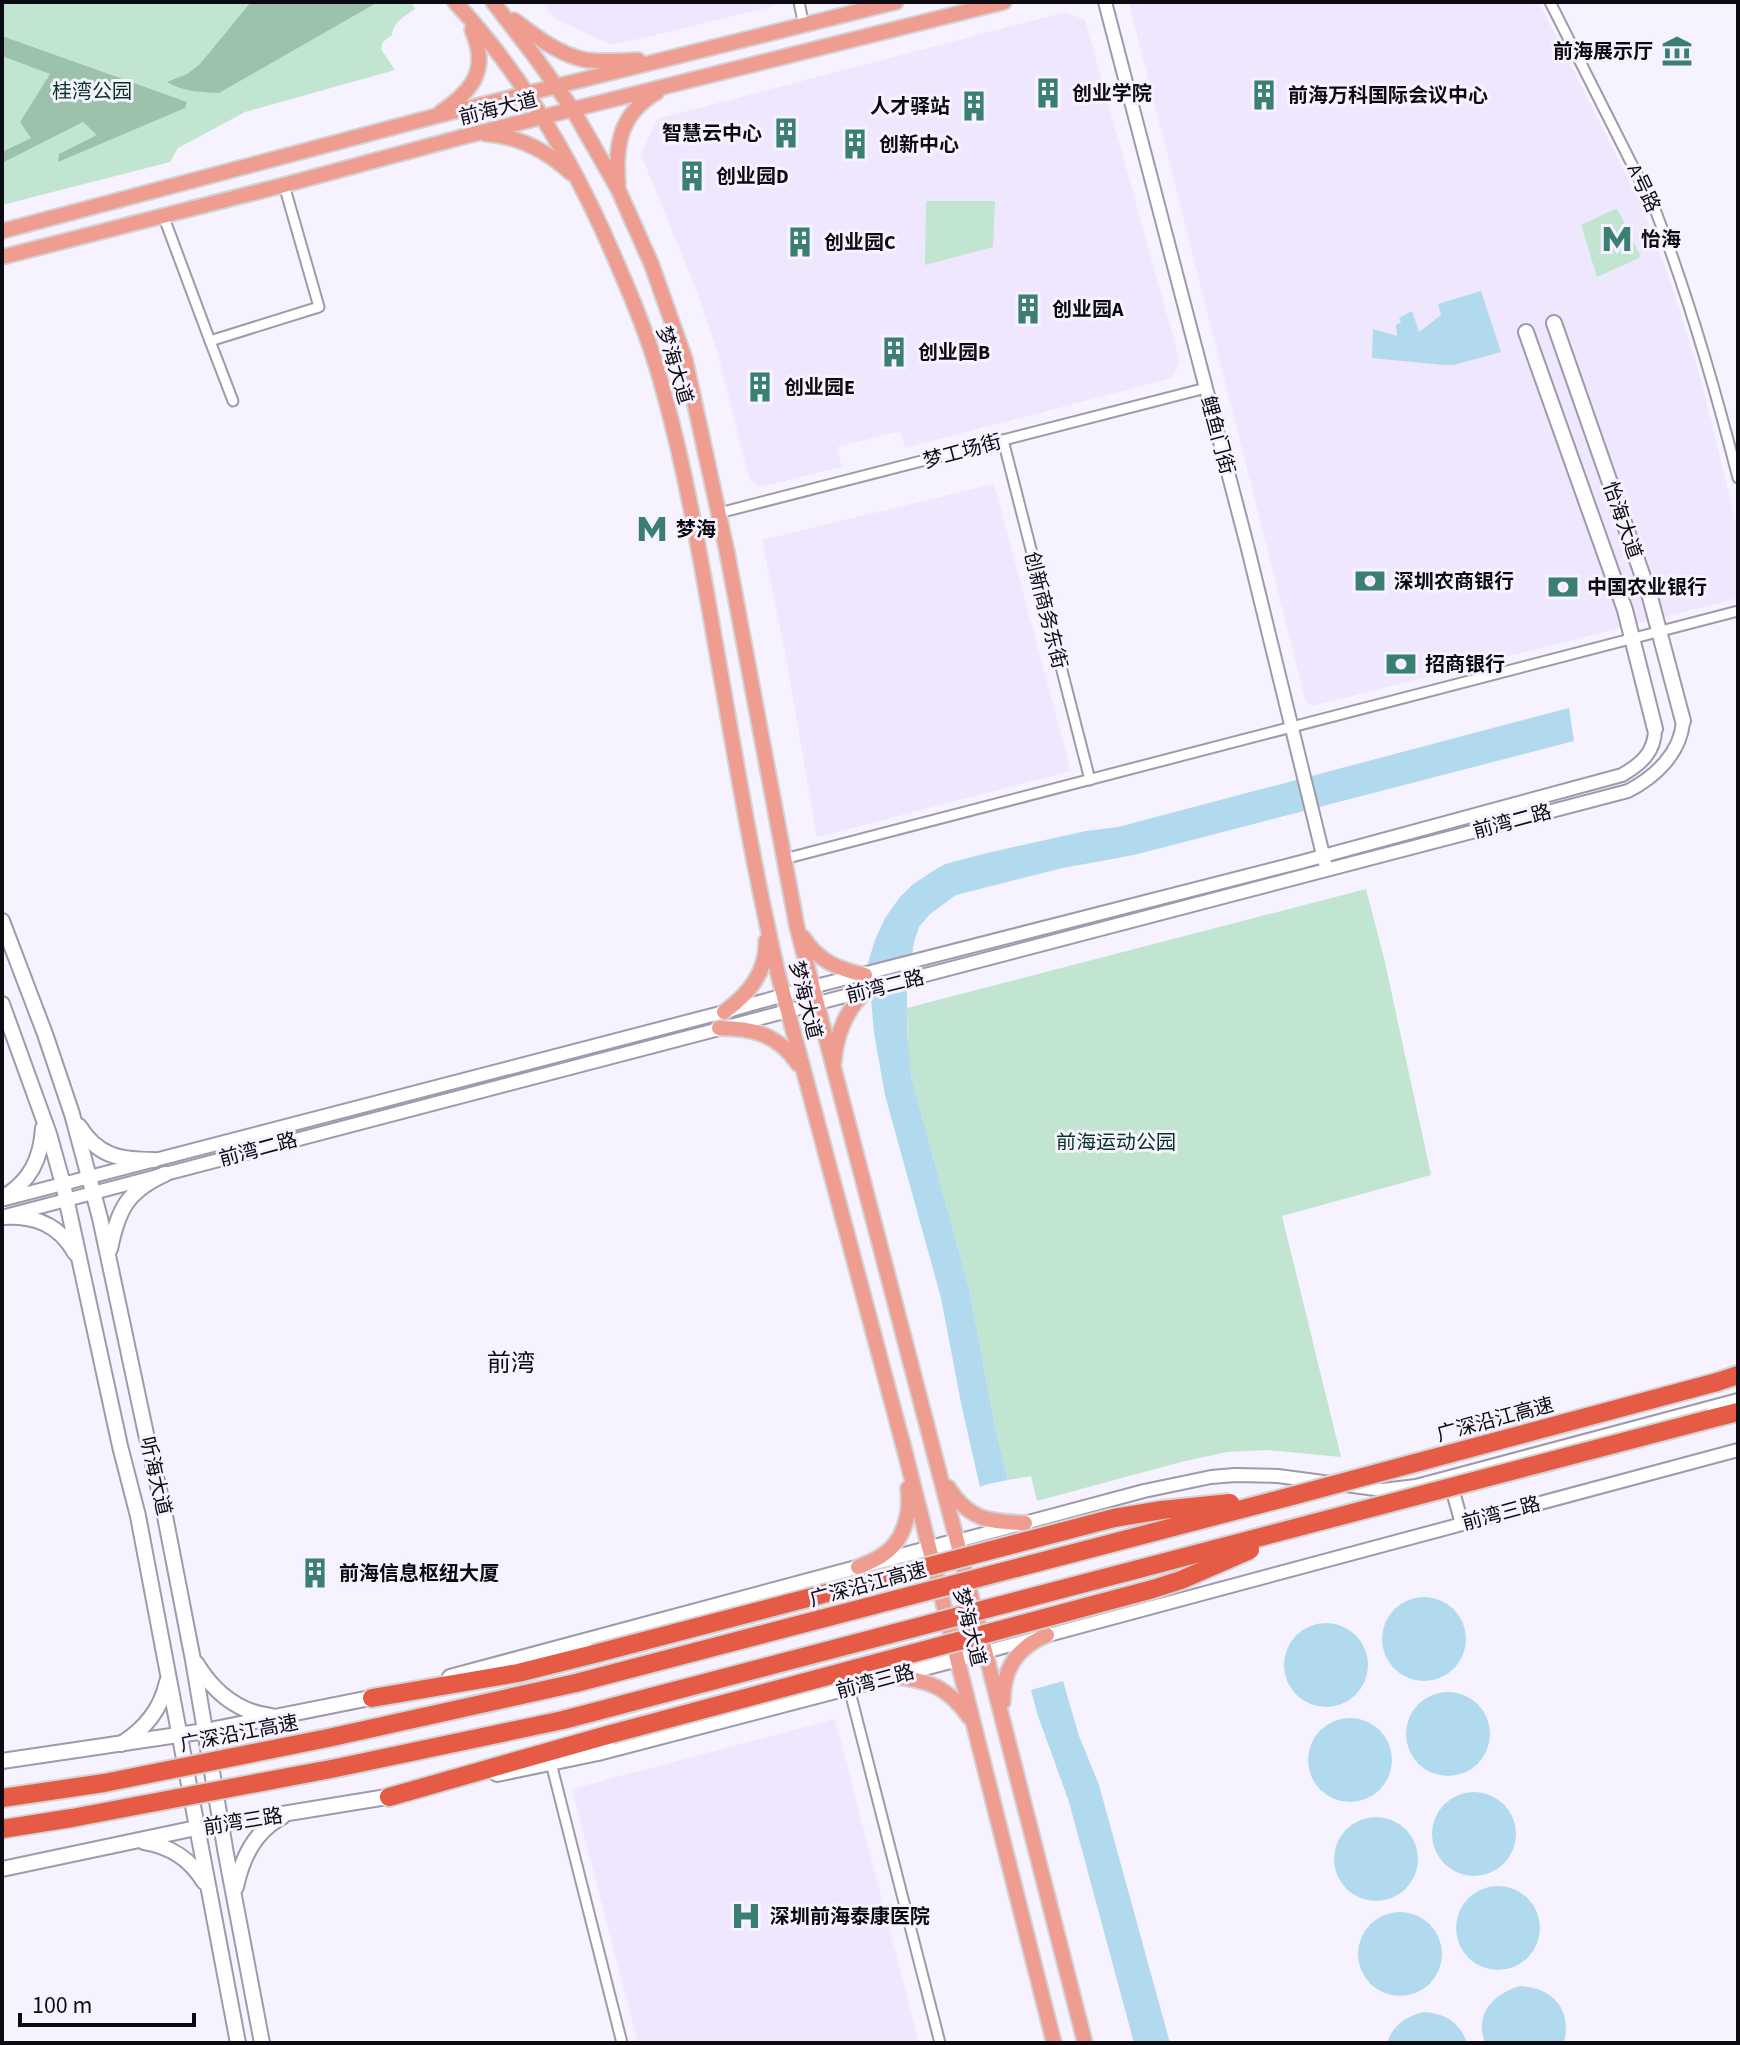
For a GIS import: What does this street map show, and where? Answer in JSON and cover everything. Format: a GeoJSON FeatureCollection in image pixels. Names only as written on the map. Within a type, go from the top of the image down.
{"type":"FeatureCollection","features":[{"type":"Feature","properties":{"kind":"highway","name":"广深沿江高速"},"geometry":{"type":"LineString","coordinates":[[2,1798],[104,1783],[328,1738],[576,1683],[1738,1376]]}},
{"type":"Feature","properties":{"kind":"highway"},"geometry":{"type":"LineString","coordinates":[[2,1829],[305,1774],[563,1720],[1738,1414]]}},
{"type":"Feature","properties":{"kind":"highway"},"geometry":{"type":"LineString","coordinates":[[372,1698],[518,1673],[1114,1518],[1292,1496]]}},
{"type":"Feature","properties":{"kind":"highway"},"geometry":{"type":"LineString","coordinates":[[389,1797],[611,1734],[1153,1589],[1311,1525]]}},
{"type":"Feature","properties":{"kind":"main road","name":"梦海大道"},"geometry":{"type":"LineString","coordinates":[[455,2],[543,117],[580,182],[639,317],[665,395],[700,557],[766,920],[785,1003],[905,1452],[1054,2043]]}},
{"type":"Feature","properties":{"kind":"main road"},"geometry":{"type":"LineString","coordinates":[[436,116],[464,94],[479,70],[477,42],[455,2]]}},
{"type":"Feature","properties":{"kind":"main road","name":"前海大道"},"geometry":{"type":"LineString","coordinates":[[2,231],[436,116],[896,2]]}},
{"type":"Feature","properties":{"kind":"main road","name":"前海大道"},"geometry":{"type":"LineString","coordinates":[[2,257],[462,137],[1004,2]]}},
{"type":"Feature","properties":{"kind":"main road","name":"梦海大道"},"geometry":{"type":"LineString","coordinates":[[495,4],[573,110],[618,189],[651,263],[685,359],[719,513],[797,927],[1085,2043]]}},
{"type":"Feature","properties":{"kind":"main road"},"geometry":{"type":"LineString","coordinates":[[495,4],[541,40],[570,55],[595,60],[658,60]]}},
{"type":"Feature","properties":{"kind":"main road"},"geometry":{"type":"LineString","coordinates":[[618,189],[617,154],[622,130],[638,106],[667,86]]}},
{"type":"Feature","properties":{"kind":"main road"},"geometry":{"type":"LineString","coordinates":[[462,137],[487,134],[517,140],[556,160],[580,182]]}},
{"type":"Feature","properties":{"kind":"main road","name":"怡海大道"},"geometry":{"type":"LineString","coordinates":[[1554,323],[1639,564],[1683,721]]}},
{"type":"Feature","properties":{"kind":"main road","name":"怡海大道"},"geometry":{"type":"LineString","coordinates":[[1526,332],[1614,576],[1655,729]]}},
{"type":"Feature","properties":{"kind":"main road"},"geometry":{"type":"LineString","coordinates":[[724,1012],[740,1001],[758,977],[767,949],[766,920]]}},
{"type":"Feature","properties":{"kind":"main road","name":"听海大道"},"geometry":{"type":"LineString","coordinates":[[2,921],[45,1034],[94,1192],[164,1511],[262,2043]]}},
{"type":"Feature","properties":{"kind":"main road"},"geometry":{"type":"LineString","coordinates":[[797,927],[811,950],[828,963],[841,970],[865,975]]}},
{"type":"Feature","properties":{"kind":"main road"},"geometry":{"type":"LineString","coordinates":[[836,1082],[835,1050],[841,1027],[855,1002],[866,991]]}},
{"type":"Feature","properties":{"kind":"main road","name":"听海大道"},"geometry":{"type":"LineString","coordinates":[[2,1004],[44,1120],[67,1200],[138,1516],[238,2043]]}},
{"type":"Feature","properties":{"kind":"main road"},"geometry":{"type":"LineString","coordinates":[[719,1028],[745,1029],[768,1036],[785,1049],[804,1075]]}},
{"type":"Feature","properties":{"kind":"main road"},"geometry":{"type":"LineString","coordinates":[[72,1114],[89,1140],[107,1154],[128,1160],[154,1160]]}},
{"type":"Feature","properties":{"kind":"main road"},"geometry":{"type":"LineString","coordinates":[[2,1198],[18,1187],[34,1169],[42,1143],[44,1120]]}},
{"type":"Feature","properties":{"kind":"main road"},"geometry":{"type":"LineString","coordinates":[[109,1258],[122,1208],[138,1189],[165,1174]]}},
{"type":"Feature","properties":{"kind":"main road"},"geometry":{"type":"LineString","coordinates":[[2,1217],[26,1217],[48,1224],[65,1238],[80,1261]]}},
{"type":"Feature","properties":{"kind":"main road"},"geometry":{"type":"LineString","coordinates":[[858,1567],[882,1556],[894,1545],[908,1518],[910,1500],[905,1452]]}},
{"type":"Feature","properties":{"kind":"main road"},"geometry":{"type":"LineString","coordinates":[[938,1471],[956,1500],[980,1518],[994,1522],[1025,1523]]}},
{"type":"Feature","properties":{"kind":"main road"},"geometry":{"type":"LineString","coordinates":[[2,1761],[179,1736],[372,1698],[957,1541]]}},
{"type":"Feature","properties":{"kind":"main road"},"geometry":{"type":"LineString","coordinates":[[1004,1722],[1003,1689],[1011,1664],[1027,1645],[1047,1635]]}},
{"type":"Feature","properties":{"kind":"main road","name":"前湾三路"},"geometry":{"type":"LineString","coordinates":[[2,1869],[196,1828],[389,1797],[598,1753],[985,1652]]}},
{"type":"Feature","properties":{"kind":"main road"},"geometry":{"type":"LineString","coordinates":[[193,1660],[204,1676],[240,1708],[281,1717]]}},
{"type":"Feature","properties":{"kind":"main road"},"geometry":{"type":"LineString","coordinates":[[118,1746],[142,1728],[158,1707],[167,1683],[166,1670]]}},
{"type":"Feature","properties":{"kind":"main road"},"geometry":{"type":"LineString","coordinates":[[892,1677],[924,1681],[944,1690],[975,1724]]}},
{"type":"Feature","properties":{"kind":"main road"},"geometry":{"type":"LineString","coordinates":[[234,1895],[253,1842],[276,1820],[291,1813]]}},
{"type":"Feature","properties":{"kind":"main road"},"geometry":{"type":"LineString","coordinates":[[136,1841],[156,1844],[183,1858],[207,1888]]}},
{"type":"Feature","properties":{"kind":"street"},"geometry":{"type":"LineString","coordinates":[[799,2],[804,26]]}},
{"type":"Feature","properties":{"kind":"street","name":"鲤鱼门街"},"geometry":{"type":"LineString","coordinates":[[1105,2],[1247,545],[1327,870]]}},
{"type":"Feature","properties":{"kind":"street","name":"A号路"},"geometry":{"type":"LineString","coordinates":[[1550,2],[1656,212],[1710,372],[1738,478]]}},
{"type":"Feature","properties":{"kind":"street"},"geometry":{"type":"LineString","coordinates":[[210,341],[319,307],[284,185]]}},
{"type":"Feature","properties":{"kind":"street"},"geometry":{"type":"LineString","coordinates":[[163,215],[233,401]]}},
{"type":"Feature","properties":{"kind":"street","name":"梦工场街"},"geometry":{"type":"LineString","coordinates":[[719,513],[1206,388]]}},
{"type":"Feature","properties":{"kind":"street","name":"创新商务东街"},"geometry":{"type":"LineString","coordinates":[[1003,440],[1090,780]]}},
{"type":"Feature","properties":{"kind":"street"},"geometry":{"type":"LineString","coordinates":[[784,859],[1738,611]]}},
{"type":"Feature","properties":{"kind":"street","name":"前湾二路"},"geometry":{"type":"LineString","coordinates":[[2,1198],[724,1012],[785,1003],[816,1003],[866,991],[1628,791],[1649,778],[1666,761],[1679,741],[1683,721]]}},
{"type":"Feature","properties":{"kind":"street","name":"前湾二路"},"geometry":{"type":"LineString","coordinates":[[2,1217],[719,1028],[785,1003],[812,987],[1323,856],[1622,775],[1645,758],[1654,742],[1655,729]]}},
{"type":"Feature","properties":{"kind":"street"},"geometry":{"type":"LineString","coordinates":[[957,1541],[1172,1485],[1235,1475],[1278,1476],[1383,1490],[1416,1486],[1738,1400]]}},
{"type":"Feature","properties":{"kind":"street","name":"前湾三路"},"geometry":{"type":"LineString","coordinates":[[985,1652],[1738,1450]]}},
{"type":"Feature","properties":{"kind":"street"},"geometry":{"type":"LineString","coordinates":[[1449,1477],[1462,1524]]}},
{"type":"Feature","properties":{"kind":"street"},"geometry":{"type":"LineString","coordinates":[[849,1688],[940,2043]]}},
{"type":"Feature","properties":{"kind":"street"},"geometry":{"type":"LineString","coordinates":[[551,1763],[622,2043]]}},
{"type":"Feature","properties":{"kind":"shaded area"},"geometry":{"type":"Polygon","coordinates":[[[542,2],[777,2],[774,6],[613,45],[555,19],[542,2]]]}},
{"type":"Feature","properties":{"kind":"shaded area"},"geometry":{"type":"Polygon","coordinates":[[[1539,2],[1642,207],[1671,283],[1702,384],[1738,531],[1738,598],[1312,706],[1306,702],[1129,3],[1539,2]]]}},
{"type":"Feature","properties":{"kind":"shaded area"},"geometry":{"type":"Polygon","coordinates":[[[1066,12],[1085,20],[1180,362],[1172,378],[905,448],[900,431],[837,447],[842,467],[758,487],[749,478],[718,354],[695,286],[641,155],[657,119],[1066,12]]]}},
{"type":"Feature","properties":{"kind":"shaded area"},"geometry":{"type":"Polygon","coordinates":[[[994,484],[1071,771],[817,837],[762,540],[994,484]]]}},
{"type":"Feature","properties":{"kind":"shaded area","name":"深圳前海泰康医院"},"geometry":{"type":"Polygon","coordinates":[[[835,1719],[919,2043],[638,2043],[572,1789],[835,1719]]]}},
{"type":"Feature","properties":{"kind":"green space","name":"桂湾公园"},"geometry":{"type":"Polygon","coordinates":[[[2,2],[411,2],[415,9],[400,20],[392,35],[383,42],[381,49],[395,70],[245,112],[178,148],[170,162],[2,205],[2,2]]]}},
{"type":"Feature","properties":{"kind":"green space"},"geometry":{"type":"Polygon","coordinates":[[[251,2],[378,2],[219,93],[186,90],[167,82],[187,74],[200,64],[251,2]]]}},
{"type":"Feature","properties":{"kind":"green space"},"geometry":{"type":"Polygon","coordinates":[[[2,36],[187,102],[185,108],[58,162],[59,154],[97,135],[83,122],[2,163],[2,152],[31,138],[20,122],[50,74],[2,56],[2,36]]]}},
{"type":"Feature","properties":{"kind":"green space"},"geometry":{"type":"Polygon","coordinates":[[[926,201],[995,201],[993,247],[925,265],[926,201]]]}},
{"type":"Feature","properties":{"kind":"green space"},"geometry":{"type":"Polygon","coordinates":[[[1615,209],[1640,255],[1597,277],[1581,225],[1615,209]]]}},
{"type":"Feature","properties":{"kind":"green space","name":"前海运动公园"},"geometry":{"type":"Polygon","coordinates":[[[1366,889],[1431,1175],[1282,1216],[1341,1457],[1267,1450],[1227,1452],[1037,1501],[1031,1476],[1008,1480],[970,1292],[911,1076],[907,1008],[1366,889]]]}},
{"type":"Feature","properties":{"kind":"water"},"geometry":{"type":"Polygon","coordinates":[[[1481,291],[1501,352],[1454,365],[1372,358],[1373,329],[1397,336],[1396,325],[1401,322],[1399,318],[1412,311],[1419,332],[1441,315],[1438,304],[1481,291]]]}},
{"type":"Feature","properties":{"kind":"water"},"geometry":{"type":"Polygon","coordinates":[[[1569,708],[1574,741],[1134,855],[1063,868],[956,895],[929,915],[919,927],[907,992],[911,1076],[970,1292],[1008,1480],[980,1487],[941,1298],[885,1095],[874,1033],[868,963],[885,918],[900,897],[912,885],[945,864],[1086,831],[1118,827],[1569,708]]]}},
{"type":"Feature","properties":{"kind":"water"},"geometry":{"type":"Polygon","coordinates":[[[1424,1597],[1440,1600],[1454,1609],[1463,1623],[1466,1639],[1463,1655],[1454,1669],[1440,1678],[1424,1681],[1408,1678],[1394,1669],[1385,1655],[1382,1639],[1385,1623],[1394,1609],[1408,1600],[1424,1597]]]}},
{"type":"Feature","properties":{"kind":"water"},"geometry":{"type":"Polygon","coordinates":[[[1326,1623],[1342,1626],[1356,1635],[1365,1649],[1368,1665],[1365,1681],[1356,1695],[1342,1704],[1326,1707],[1310,1704],[1296,1695],[1287,1681],[1284,1665],[1287,1649],[1296,1635],[1310,1626],[1326,1623]]]}},
{"type":"Feature","properties":{"kind":"water"},"geometry":{"type":"Polygon","coordinates":[[[1063,1681],[1079,1736],[1099,1785],[1170,2043],[1134,2043],[1069,1802],[1031,1690],[1063,1681]]]}},
{"type":"Feature","properties":{"kind":"water"},"geometry":{"type":"Polygon","coordinates":[[[1448,1692],[1464,1695],[1478,1704],[1487,1718],[1490,1734],[1487,1750],[1478,1764],[1464,1773],[1448,1776],[1432,1773],[1418,1764],[1409,1750],[1406,1734],[1409,1718],[1418,1704],[1432,1695],[1448,1692]]]}},
{"type":"Feature","properties":{"kind":"water"},"geometry":{"type":"Polygon","coordinates":[[[1350,1718],[1366,1721],[1380,1730],[1389,1744],[1392,1760],[1389,1776],[1380,1790],[1366,1799],[1350,1802],[1334,1799],[1320,1790],[1311,1776],[1308,1760],[1311,1744],[1320,1730],[1334,1721],[1350,1718]]]}},
{"type":"Feature","properties":{"kind":"water"},"geometry":{"type":"Polygon","coordinates":[[[1474,1792],[1490,1795],[1504,1804],[1513,1818],[1516,1834],[1513,1850],[1504,1864],[1490,1873],[1474,1876],[1458,1873],[1444,1864],[1435,1850],[1432,1834],[1435,1818],[1444,1804],[1458,1795],[1474,1792]]]}},
{"type":"Feature","properties":{"kind":"water"},"geometry":{"type":"Polygon","coordinates":[[[1376,1817],[1392,1820],[1406,1829],[1415,1843],[1418,1859],[1415,1875],[1406,1889],[1392,1898],[1376,1901],[1360,1898],[1346,1889],[1337,1875],[1334,1859],[1337,1843],[1346,1829],[1360,1820],[1376,1817]]]}},
{"type":"Feature","properties":{"kind":"water"},"geometry":{"type":"Polygon","coordinates":[[[1498,1886],[1514,1889],[1528,1898],[1537,1912],[1540,1928],[1537,1944],[1528,1958],[1514,1967],[1498,1970],[1482,1967],[1468,1958],[1459,1944],[1456,1928],[1459,1912],[1468,1898],[1482,1889],[1498,1886]]]}},
{"type":"Feature","properties":{"kind":"water"},"geometry":{"type":"Polygon","coordinates":[[[1400,1912],[1416,1915],[1430,1924],[1439,1938],[1442,1954],[1439,1970],[1430,1984],[1416,1993],[1400,1996],[1384,1993],[1370,1984],[1361,1970],[1358,1954],[1361,1938],[1370,1924],[1384,1915],[1400,1912]]]}},
{"type":"Feature","properties":{"kind":"water"},"geometry":{"type":"Polygon","coordinates":[[[1520,1986],[1542,1991],[1557,2002],[1565,2020],[1564,2043],[1485,2043],[1482,2023],[1488,2007],[1502,1994],[1520,1986]]]}},
{"type":"Feature","properties":{"kind":"water"},"geometry":{"type":"Polygon","coordinates":[[[1423,2012],[1450,2020],[1460,2029],[1467,2043],[1387,2043],[1400,2023],[1423,2012]]]}},
{"type":"Feature","properties":{"kind":"place","name":"前海展示厅"},"geometry":{"type":"Point","coordinates":[1677,51]}},
{"type":"Feature","properties":{"kind":"place","name":"创业学院"},"geometry":{"type":"Point","coordinates":[1048,93]}},
{"type":"Feature","properties":{"kind":"place","name":"前海万科国际会议中心"},"geometry":{"type":"Point","coordinates":[1264,95]}},
{"type":"Feature","properties":{"kind":"place","name":"人才驿站"},"geometry":{"type":"Point","coordinates":[974,106]}},
{"type":"Feature","properties":{"kind":"place","name":"智慧云中心"},"geometry":{"type":"Point","coordinates":[786,133]}},
{"type":"Feature","properties":{"kind":"place","name":"创新中心"},"geometry":{"type":"Point","coordinates":[855,144]}},
{"type":"Feature","properties":{"kind":"place","name":"创业园D"},"geometry":{"type":"Point","coordinates":[692,176]}},
{"type":"Feature","properties":{"kind":"place","name":"怡海"},"geometry":{"type":"Point","coordinates":[1617,239]}},
{"type":"Feature","properties":{"kind":"place","name":"创业园C"},"geometry":{"type":"Point","coordinates":[800,242]}},
{"type":"Feature","properties":{"kind":"place","name":"创业园A"},"geometry":{"type":"Point","coordinates":[1028,309]}},
{"type":"Feature","properties":{"kind":"place","name":"创业园B"},"geometry":{"type":"Point","coordinates":[894,352]}},
{"type":"Feature","properties":{"kind":"place","name":"创业园E"},"geometry":{"type":"Point","coordinates":[760,387]}},
{"type":"Feature","properties":{"kind":"place","name":"梦海"},"geometry":{"type":"Point","coordinates":[652,529]}},
{"type":"Feature","properties":{"kind":"place","name":"深圳农商银行"},"geometry":{"type":"Point","coordinates":[1370,581]}},
{"type":"Feature","properties":{"kind":"place","name":"中国农业银行"},"geometry":{"type":"Point","coordinates":[1563,587]}},
{"type":"Feature","properties":{"kind":"place","name":"招商银行"},"geometry":{"type":"Point","coordinates":[1401,664]}},
{"type":"Feature","properties":{"kind":"place","name":"前海信息枢纽大厦"},"geometry":{"type":"Point","coordinates":[315,1573]}},
{"type":"Feature","properties":{"kind":"place","name":"深圳前海泰康医院"},"geometry":{"type":"Point","coordinates":[746,1916]}},
{"type":"Feature","properties":{"kind":"district","name":"前湾"},"geometry":{"type":"Point","coordinates":[511,1363]}}]}
